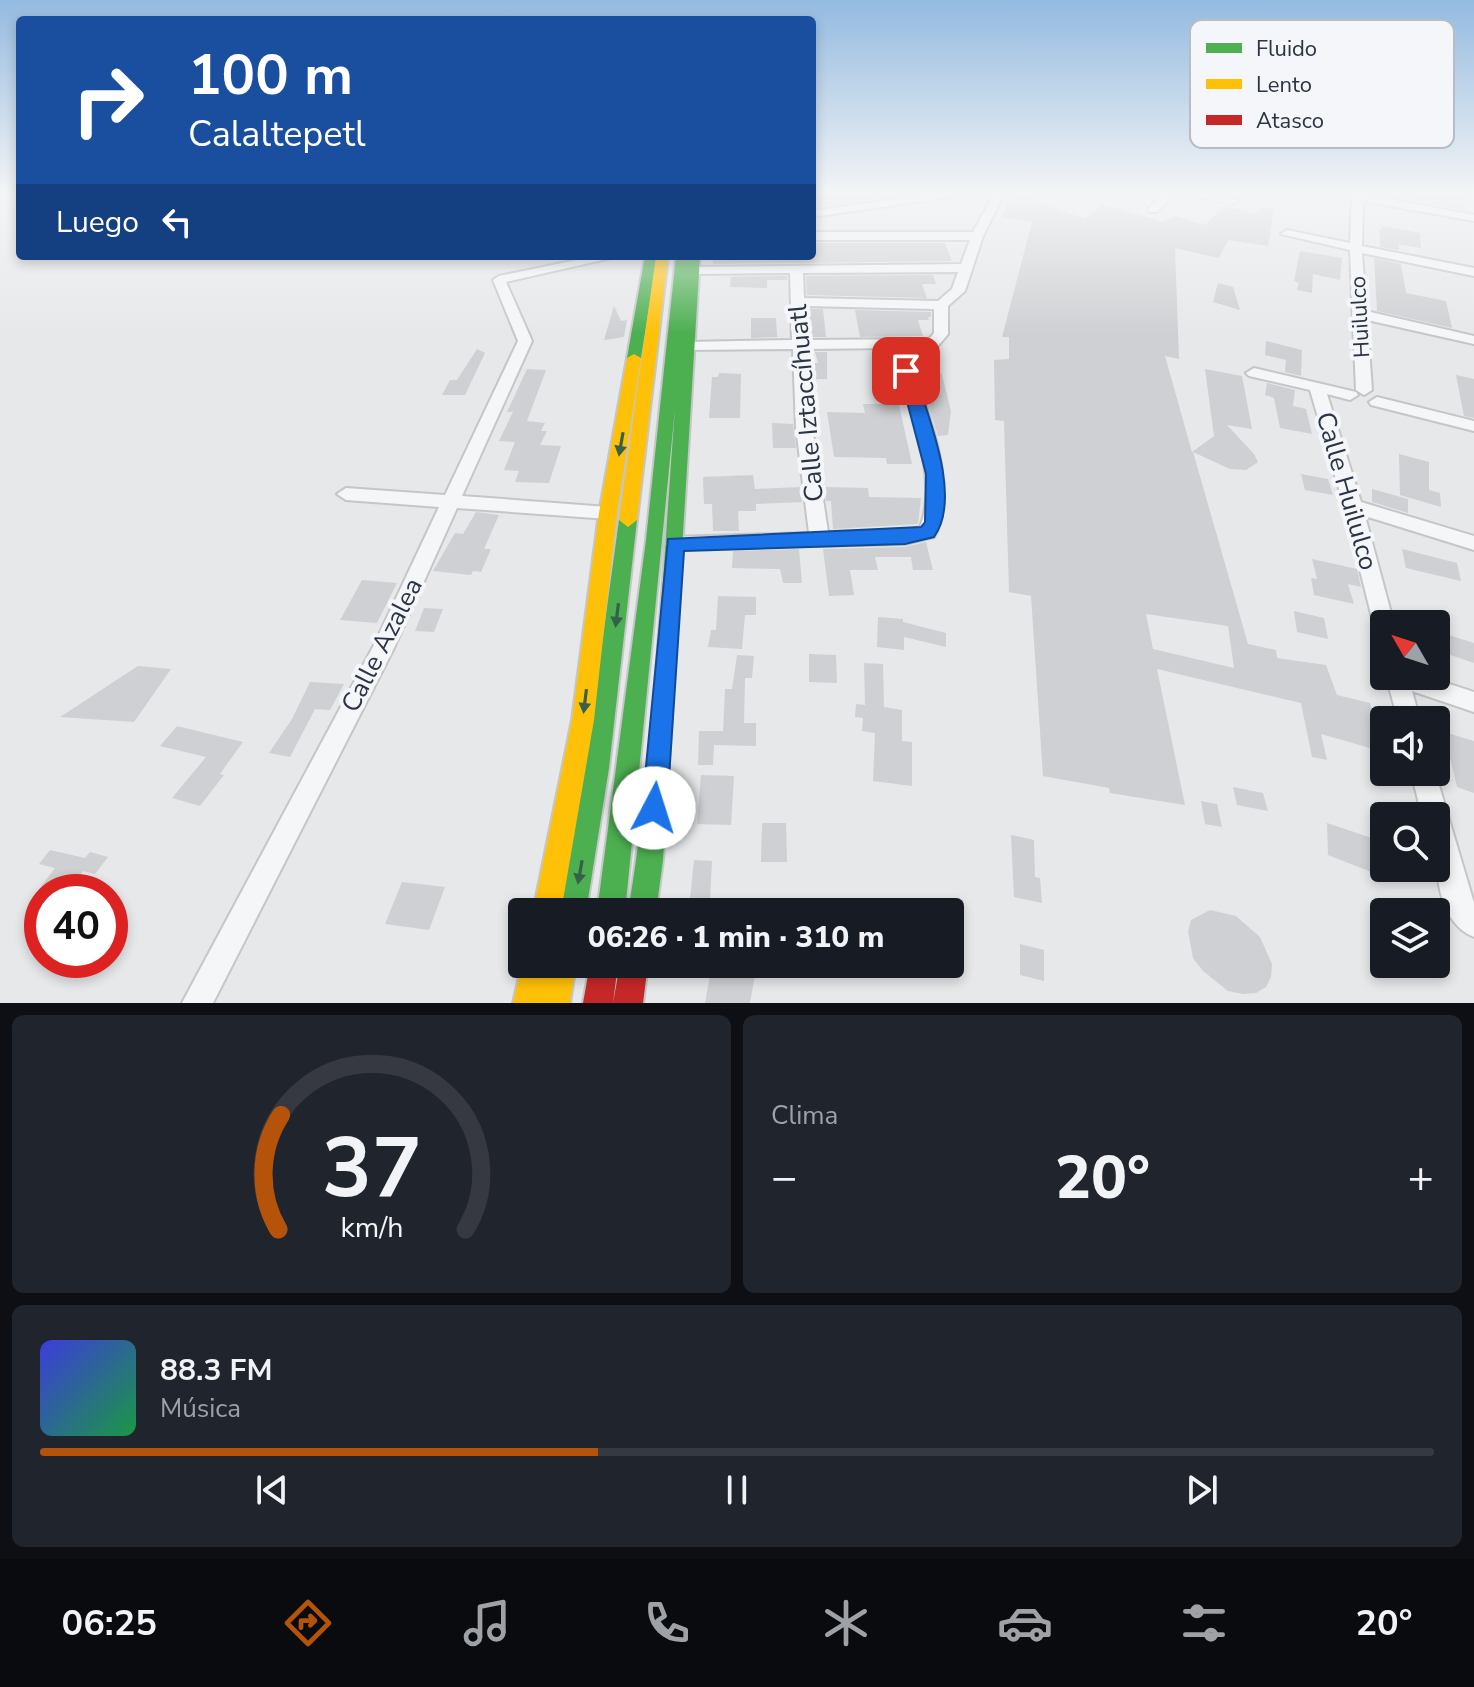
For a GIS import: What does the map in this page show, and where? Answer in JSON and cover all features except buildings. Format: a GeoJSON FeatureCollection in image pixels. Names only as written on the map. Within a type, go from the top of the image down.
{"type":"FeatureCollection","features":[{"type":"Feature","properties":{"kind":"main road"},"geometry":{"type":"LineString","coordinates":[[550,898],[583,720],[608,513],[650,260]]}},
{"type":"Feature","properties":{"kind":"main road"},"geometry":{"type":"LineString","coordinates":[[574,898],[601,738],[661,260]]}},
{"type":"Feature","properties":{"kind":"main road"},"geometry":{"type":"LineString","coordinates":[[644,898],[650,860],[674,544],[689,261]]}},
{"type":"Feature","properties":{"kind":"main road"},"geometry":{"type":"LineString","coordinates":[[613,898],[689,261]]}},
{"type":"Feature","properties":{"kind":"main road"},"geometry":{"type":"LineString","coordinates":[[528,1003],[533,978]]}},
{"type":"Feature","properties":{"kind":"main road"},"geometry":{"type":"LineString","coordinates":[[555,1003],[559,978]]}},
{"type":"Feature","properties":{"kind":"main road"},"geometry":{"type":"LineString","coordinates":[[598,1003],[602,978]]}},
{"type":"Feature","properties":{"kind":"main road"},"geometry":{"type":"LineString","coordinates":[[628,1003],[632,978]]}},
{"type":"Feature","properties":{"kind":"street"},"geometry":{"type":"LineString","coordinates":[[797,302],[941,305],[958,291],[963,268],[975,241]]}},
{"type":"Feature","properties":{"kind":"street"},"geometry":{"type":"LineString","coordinates":[[1318,241],[1474,272]]}},
{"type":"Feature","properties":{"kind":"street","name":"Huilulco"},"geometry":{"type":"LineString","coordinates":[[1355,241],[1360,314],[1357,392]]}},
{"type":"Feature","properties":{"kind":"street","name":"Calle Azalea"},"geometry":{"type":"LineString","coordinates":[[197,1003],[383,648],[525,341],[499,280],[595,260]]}},
{"type":"Feature","properties":{"kind":"street"},"geometry":{"type":"LineString","coordinates":[[689,261],[796,268],[963,268]]}},
{"type":"Feature","properties":{"kind":"street","name":"Calle Iztaccíhuatl"},"geometry":{"type":"LineString","coordinates":[[796,268],[804,427],[819,538]]}},
{"type":"Feature","properties":{"kind":"street"},"geometry":{"type":"LineString","coordinates":[[686,346],[933,343],[941,334],[941,305]]}},
{"type":"Feature","properties":{"kind":"street"},"geometry":{"type":"LineString","coordinates":[[1360,314],[1474,340]]}},
{"type":"Feature","properties":{"kind":"street"},"geometry":{"type":"LineString","coordinates":[[674,544],[905,537],[927,532],[934,523],[935,474],[899,345]]}},
{"type":"Feature","properties":{"kind":"street"},"geometry":{"type":"LineString","coordinates":[[1254,373],[1317,388]]}},
{"type":"Feature","properties":{"kind":"street","name":"Calle Huilulco"},"geometry":{"type":"LineString","coordinates":[[1380,610],[1353,506],[1317,388],[1357,392],[1361,402],[1377,402],[1474,426]]}},
{"type":"Feature","properties":{"kind":"street"},"geometry":{"type":"LineString","coordinates":[[346,494],[608,513]]}},
{"type":"Feature","properties":{"kind":"street"},"geometry":{"type":"LineString","coordinates":[[1353,506],[1474,543]]}},
{"type":"Feature","properties":{"kind":"street"},"geometry":{"type":"LineString","coordinates":[[1438,690],[1474,702]]}},
{"type":"Feature","properties":{"kind":"street"},"geometry":{"type":"LineString","coordinates":[[1450,870],[1460,908],[1474,923]]}},
{"type":"Feature","properties":{"kind":"traffic: fast"},"geometry":{"type":"LineString","coordinates":[[634,358],[650,260]]}},
{"type":"Feature","properties":{"kind":"traffic: fast"},"geometry":{"type":"LineString","coordinates":[[613,898],[655,540],[682,260]]}},
{"type":"Feature","properties":{"kind":"traffic: fast"},"geometry":{"type":"LineString","coordinates":[[644,898],[661,730],[694,260]]}},
{"type":"Feature","properties":{"kind":"traffic: fast"},"geometry":{"type":"LineString","coordinates":[[574,898],[597,768],[628,520]]}},
{"type":"Feature","properties":{"kind":"traffic: slow"},"geometry":{"type":"LineString","coordinates":[[628,520],[661,260]]}},
{"type":"Feature","properties":{"kind":"traffic: slow"},"geometry":{"type":"LineString","coordinates":[[550,898],[583,720],[608,513],[634,358]]}},
{"type":"Feature","properties":{"kind":"traffic: slow"},"geometry":{"type":"LineString","coordinates":[[528,1003],[533,978]]}},
{"type":"Feature","properties":{"kind":"traffic: slow"},"geometry":{"type":"LineString","coordinates":[[555,1003],[559,978]]}},
{"type":"Feature","properties":{"kind":"traffic: jam"},"geometry":{"type":"LineString","coordinates":[[598,1003],[602,978]]}},
{"type":"Feature","properties":{"kind":"traffic: jam"},"geometry":{"type":"LineString","coordinates":[[628,1003],[632,978]]}},
{"type":"Feature","properties":{"kind":"route"},"geometry":{"type":"LineString","coordinates":[[654,808],[674,544],[905,537],[927,532],[934,523],[935,474],[906,371]]}}]}
